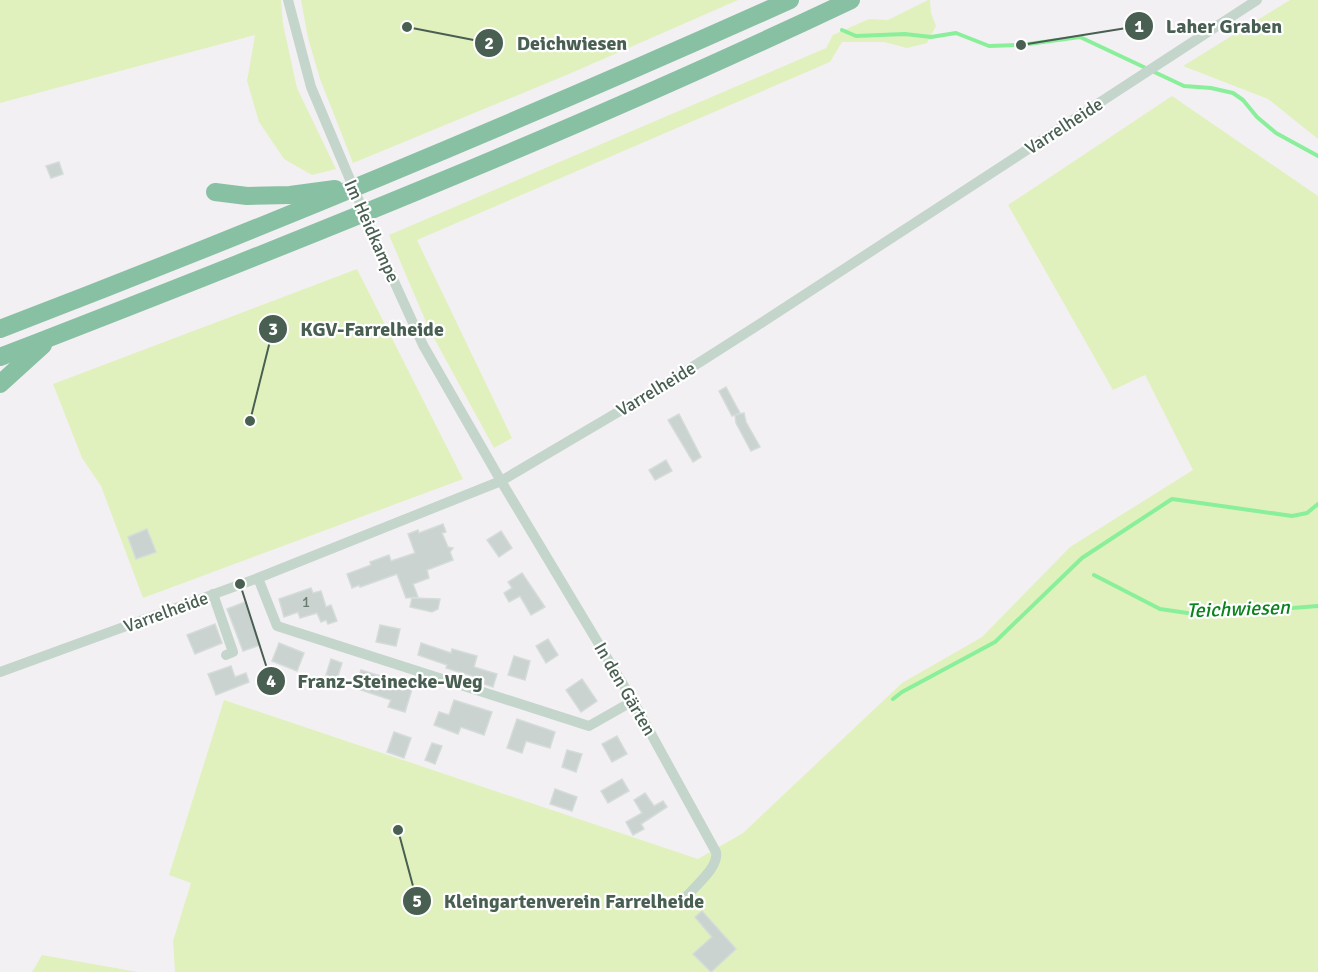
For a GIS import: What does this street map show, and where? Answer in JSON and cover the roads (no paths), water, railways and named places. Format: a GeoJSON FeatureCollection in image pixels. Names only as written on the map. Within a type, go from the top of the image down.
{"type":"FeatureCollection","features":[{"type":"Feature","properties":{"kind":"highway"},"geometry":{"type":"LineString","coordinates":[[0,329],[364,185],[790,0]]}},
{"type":"Feature","properties":{"kind":"highway"},"geometry":{"type":"LineString","coordinates":[[0,357],[228,269],[432,186],[644,96],[851,0]]}},
{"type":"Feature","properties":{"kind":"highway"},"geometry":{"type":"LineString","coordinates":[[215,192],[247,196],[290,195],[364,185]]}},
{"type":"Feature","properties":{"kind":"highway"},"geometry":{"type":"LineString","coordinates":[[0,384],[54,336]]}},
{"type":"Feature","properties":{"kind":"street","name":"Im Heidkampe"},"geometry":{"type":"LineString","coordinates":[[288,0],[310,87],[378,246],[423,345],[501,482]]}},
{"type":"Feature","properties":{"kind":"street","name":"Varrelheide"},"geometry":{"type":"LineString","coordinates":[[0,672],[258,578],[501,482],[695,366],[1257,0]]}},
{"type":"Feature","properties":{"kind":"street","name":"In den Gärten"},"geometry":{"type":"LineString","coordinates":[[501,482],[633,701],[716,852],[717,858],[713,865],[687,896]]}},
{"type":"Feature","properties":{"kind":"street"},"geometry":{"type":"LineString","coordinates":[[258,578],[277,626],[589,726],[633,701]]}},
{"type":"Feature","properties":{"kind":"street"},"geometry":{"type":"LineString","coordinates":[[213,594],[233,652],[226,655]]}},
{"type":"Feature","properties":{"kind":"waterway"},"geometry":{"type":"LineString","coordinates":[[842,30],[856,36],[905,34],[931,37],[956,33],[989,46],[1021,45],[1080,37],[1184,86],[1211,88],[1233,93],[1276,133],[1318,156]]}},
{"type":"Feature","properties":{"kind":"waterway"},"geometry":{"type":"LineString","coordinates":[[893,699],[995,642],[1082,558],[1172,499],[1292,516],[1307,513],[1318,504]]}},
{"type":"Feature","properties":{"kind":"waterway","name":"Teichwiesen"},"geometry":{"type":"LineString","coordinates":[[1094,575],[1160,609],[1201,615],[1318,606]]}},
{"type":"Feature","properties":{"kind":"place","name":"Deichwiesen"},"geometry":{"type":"Point","coordinates":[407,27]}},
{"type":"Feature","properties":{"kind":"place","name":"Laher Graben"},"geometry":{"type":"Point","coordinates":[1021,45]}},
{"type":"Feature","properties":{"kind":"place","name":"KGV-Farrelheide"},"geometry":{"type":"Point","coordinates":[250,421]}},
{"type":"Feature","properties":{"kind":"place","name":"Franz-Steinecke-Weg"},"geometry":{"type":"Point","coordinates":[240,584]}},
{"type":"Feature","properties":{"kind":"place","name":"Kleingartenverein Farrelheide"},"geometry":{"type":"Point","coordinates":[398,830]}}]}
